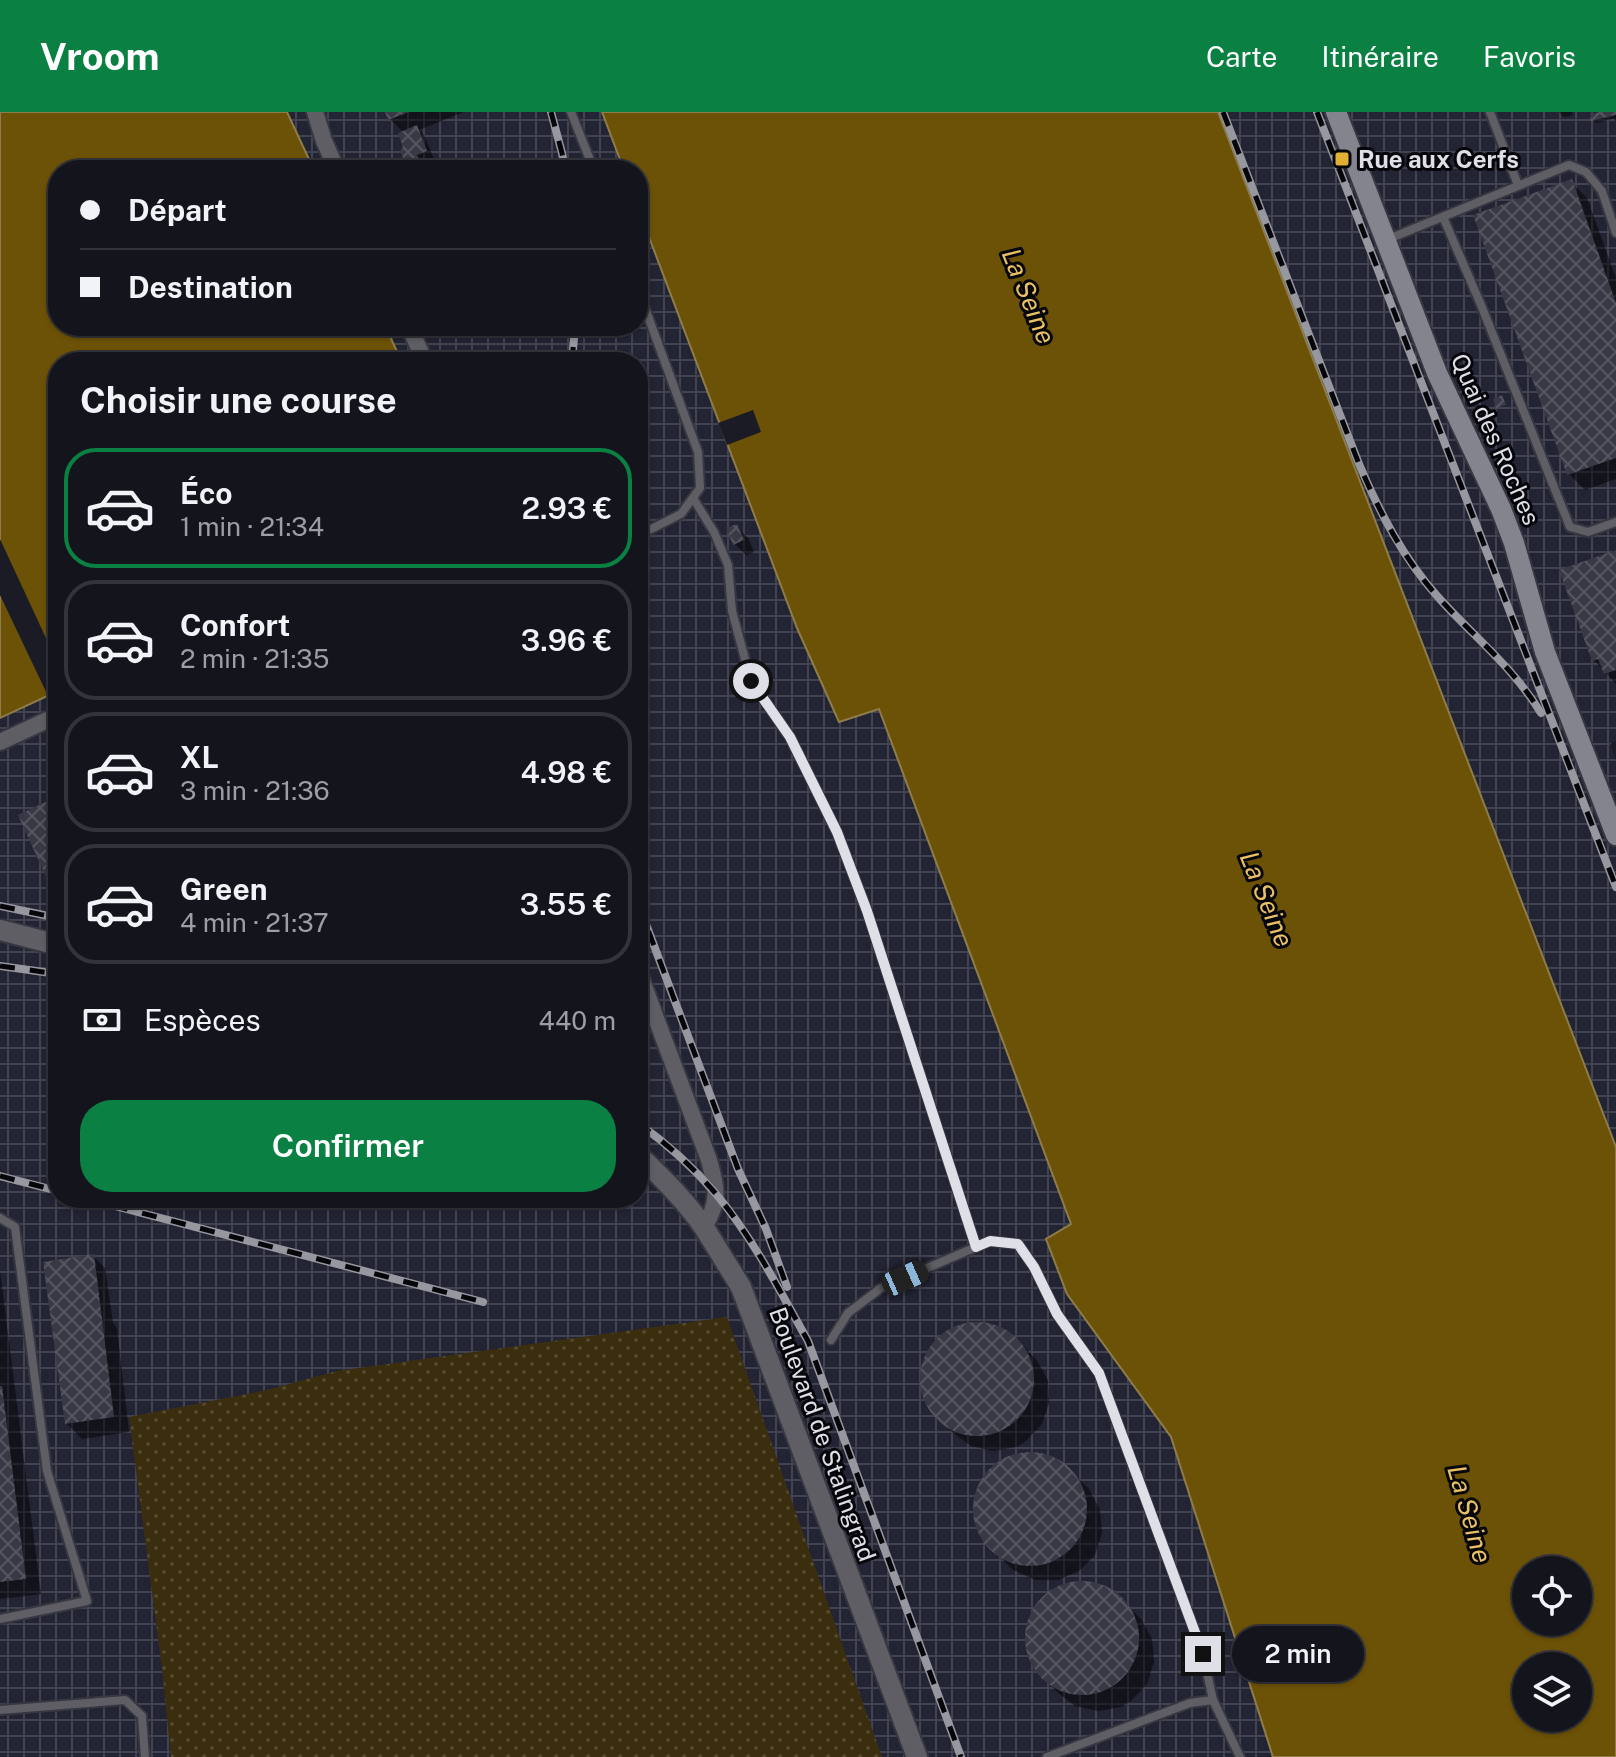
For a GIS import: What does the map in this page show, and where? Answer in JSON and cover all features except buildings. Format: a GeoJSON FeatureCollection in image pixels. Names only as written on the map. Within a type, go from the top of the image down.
{"type":"FeatureCollection","features":[{"type":"Feature","properties":{"kind":"main road","name":"Quai des Roches"},"geometry":{"type":"LineString","coordinates":[[1336,112],[1444,390],[1501,509],[1514,543],[1545,652],[1614,825]]}},
{"type":"Feature","properties":{"kind":"street"},"geometry":{"type":"LineString","coordinates":[[315,112],[333,160]]}},
{"type":"Feature","properties":{"kind":"street"},"geometry":{"type":"LineString","coordinates":[[0,742],[48,720]]}},
{"type":"Feature","properties":{"kind":"street"},"geometry":{"type":"LineString","coordinates":[[0,930],[48,942]]}},
{"type":"Feature","properties":{"kind":"street"},"geometry":{"type":"LineString","coordinates":[[648,997],[716,1185],[715,1206],[704,1227]]}},
{"type":"Feature","properties":{"kind":"street","name":"Boulevard de Stalingrad"},"geometry":{"type":"LineString","coordinates":[[648,1165],[704,1227],[741,1287],[917,1757]]}},
{"type":"Feature","properties":{"kind":"lane"},"geometry":{"type":"LineString","coordinates":[[571,112],[590,160]]}},
{"type":"Feature","properties":{"kind":"lane"},"geometry":{"type":"LineString","coordinates":[[1490,112],[1518,185]]}},
{"type":"Feature","properties":{"kind":"lane"},"geometry":{"type":"LineString","coordinates":[[1386,240],[1569,165],[1586,172],[1602,191],[1616,233]]}},
{"type":"Feature","properties":{"kind":"lane"},"geometry":{"type":"LineString","coordinates":[[1443,217],[1570,527],[1588,532],[1616,522]]}},
{"type":"Feature","properties":{"kind":"lane"},"geometry":{"type":"LineString","coordinates":[[648,316],[698,452],[700,488],[681,514],[648,530]]}},
{"type":"Feature","properties":{"kind":"lane"},"geometry":{"type":"LineString","coordinates":[[693,498],[714,532],[728,565],[732,611],[751,681],[790,737],[837,832],[867,911],[976,1247]]}},
{"type":"Feature","properties":{"kind":"lane"},"geometry":{"type":"LineString","coordinates":[[0,1218],[15,1227],[47,1471],[87,1601],[0,1619]]}},
{"type":"Feature","properties":{"kind":"lane"},"geometry":{"type":"LineString","coordinates":[[831,1340],[848,1313],[881,1288],[990,1241],[1018,1244],[1034,1267],[1057,1314],[1099,1373],[1203,1654],[1213,1700],[1240,1757]]}},
{"type":"Feature","properties":{"kind":"lane"},"geometry":{"type":"LineString","coordinates":[[0,1710],[125,1700],[142,1716],[145,1757]]}},
{"type":"Feature","properties":{"kind":"lane"},"geometry":{"type":"LineString","coordinates":[[1047,1757],[1190,1703],[1213,1700]]}},
{"type":"Feature","properties":{"kind":"shaded area"},"geometry":{"type":"Polygon","coordinates":[[[287,112],[602,112],[620,160],[309,160],[287,112]]]}},
{"type":"Feature","properties":{"kind":"shaded area"},"geometry":{"type":"Polygon","coordinates":[[[1149,112],[1611,112],[1616,122],[1616,741],[1610,744],[1616,760],[1616,1374],[1149,112]]]}},
{"type":"Feature","properties":{"kind":"shaded area"},"geometry":{"type":"Polygon","coordinates":[[[648,233],[797,628],[838,722],[878,708],[1072,1224],[1046,1239],[1068,1294],[1171,1437],[1273,1757],[0,1757],[0,718],[48,696],[48,1208],[648,1208],[648,352],[397,352],[390,336],[648,336],[648,233]]]}},
{"type":"Feature","properties":{"kind":"shaded area"},"geometry":{"type":"Polygon","coordinates":[[[727,1317],[882,1757],[171,1757],[129,1417],[267,1390],[337,1371],[727,1317]]]}},
{"type":"Feature","properties":{"kind":"water"},"geometry":{"type":"Polygon","coordinates":[[[0,112],[287,112],[309,160],[48,160],[48,336],[390,336],[397,352],[48,352],[48,696],[0,718],[0,112]]]}},
{"type":"Feature","properties":{"kind":"water","name":"La Seine"},"geometry":{"type":"Polygon","coordinates":[[[602,112],[1218,112],[1616,1147],[1616,1757],[1273,1757],[1171,1437],[1067,1294],[1046,1239],[1071,1224],[879,709],[839,722],[797,628],[648,234],[648,160],[620,160],[602,112]]]}},
{"type":"Feature","properties":{"kind":"pier"},"geometry":{"type":"Polygon","coordinates":[[[753,410],[761,432],[727,445],[718,423],[753,410]]]}},
{"type":"Feature","properties":{"kind":"pier"},"geometry":{"type":"Polygon","coordinates":[[[0,539],[48,642],[48,696],[0,595],[0,539]]]}},
{"type":"Feature","properties":{"kind":"railway"},"geometry":{"type":"LineString","coordinates":[[551,112],[563,160]]}},
{"type":"Feature","properties":{"kind":"railway"},"geometry":{"type":"LineString","coordinates":[[1223,112],[1359,464],[1384,517],[1425,582],[1506,667],[1541,713]]}},
{"type":"Feature","properties":{"kind":"railway"},"geometry":{"type":"LineString","coordinates":[[1317,112],[1616,887]]}},
{"type":"Feature","properties":{"kind":"railway"},"geometry":{"type":"LineString","coordinates":[[573,352],[574,336]]}},
{"type":"Feature","properties":{"kind":"railway"},"geometry":{"type":"LineString","coordinates":[[0,906],[48,916]]}},
{"type":"Feature","properties":{"kind":"railway"},"geometry":{"type":"LineString","coordinates":[[648,930],[738,1169],[766,1229],[787,1287]]}},
{"type":"Feature","properties":{"kind":"railway"},"geometry":{"type":"LineString","coordinates":[[0,966],[48,973]]}},
{"type":"Feature","properties":{"kind":"railway"},"geometry":{"type":"LineString","coordinates":[[648,1131],[689,1165],[742,1228],[808,1341],[961,1757]]}},
{"type":"Feature","properties":{"kind":"railway"},"geometry":{"type":"LineString","coordinates":[[0,1176],[48,1188]]}},
{"type":"Feature","properties":{"kind":"railway"},"geometry":{"type":"LineString","coordinates":[[122,1208],[483,1302]]}},
{"type":"Feature","properties":{"kind":"place","name":"Rue aux Cerfs"},"geometry":{"type":"Point","coordinates":[1342,159]}},
{"type":"Feature","properties":{"kind":"route"},"geometry":{"type":"LineString","coordinates":[[751,681],[790,737],[837,832],[867,911],[976,1247],[990,1241],[1018,1244],[1034,1267],[1057,1314],[1099,1373],[1203,1654]]}}]}
